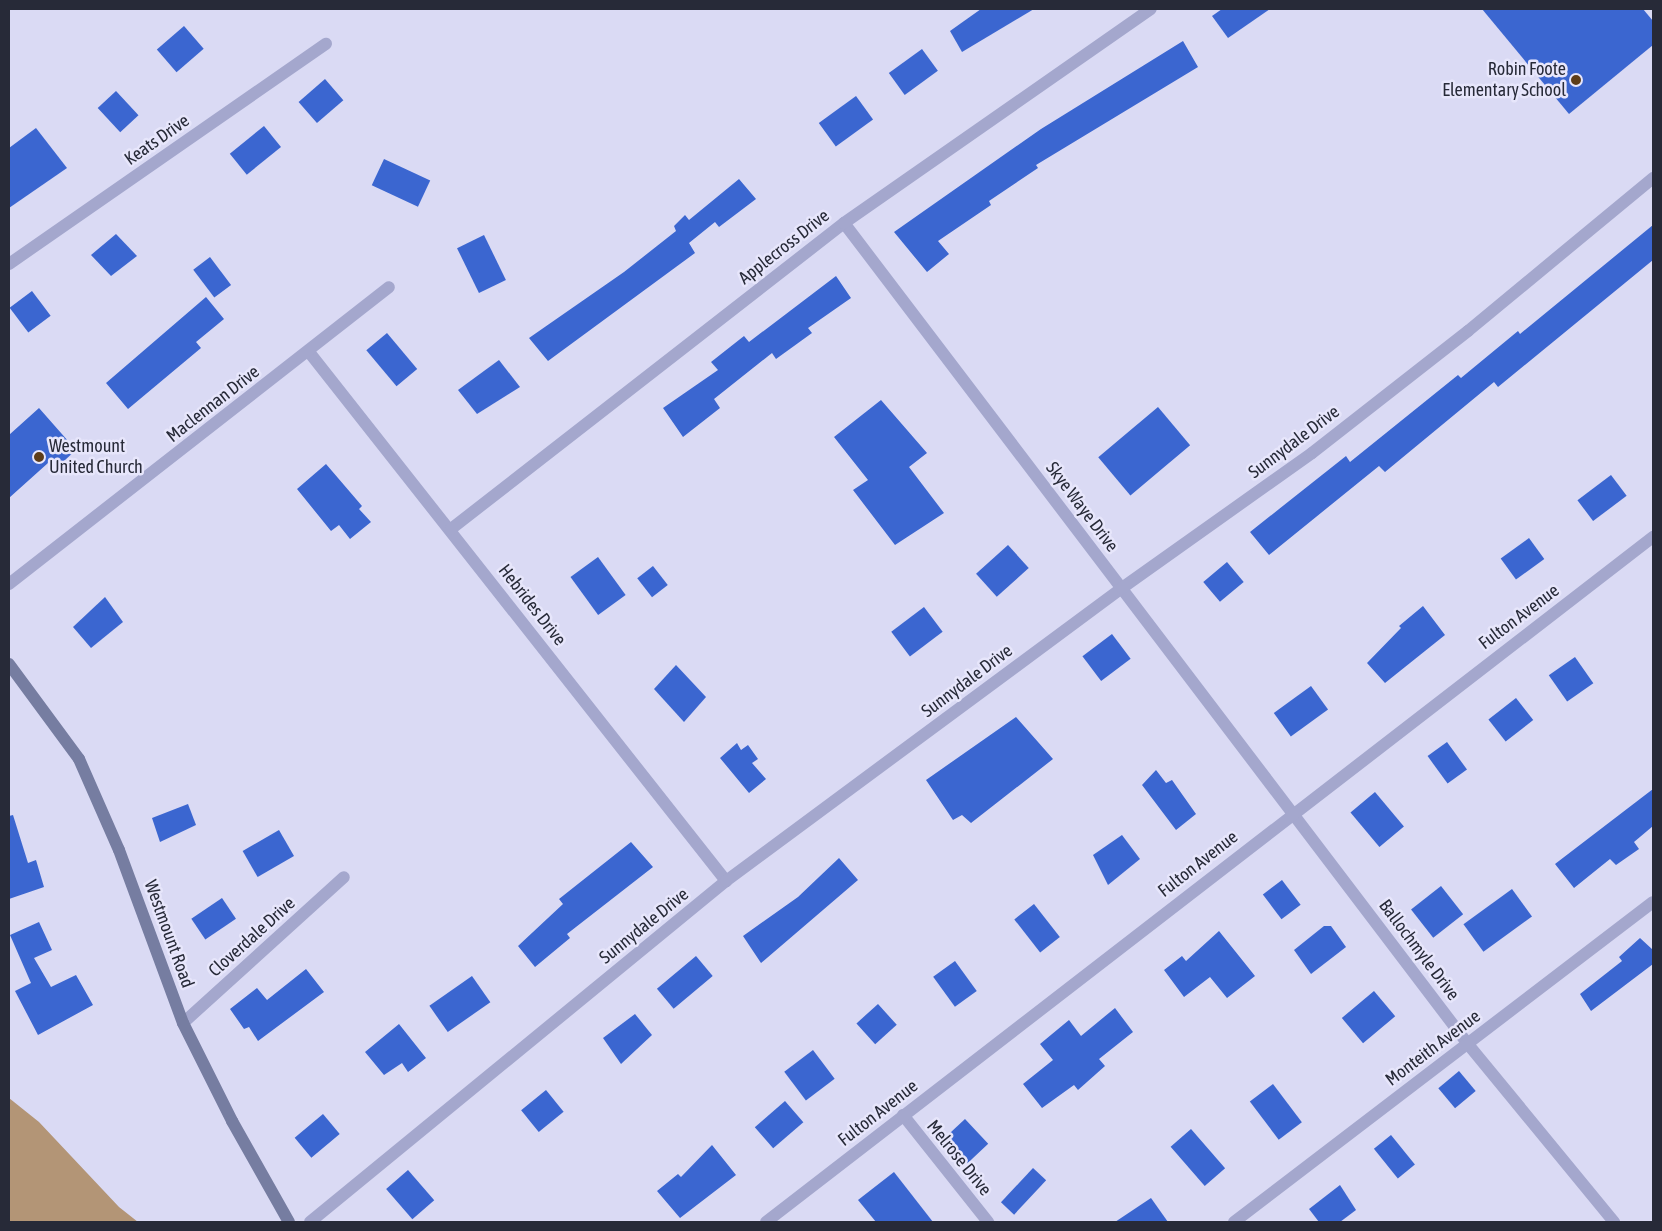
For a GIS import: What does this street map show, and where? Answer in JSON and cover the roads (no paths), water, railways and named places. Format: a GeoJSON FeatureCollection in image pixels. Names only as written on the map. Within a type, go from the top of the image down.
{"type":"FeatureCollection","features":[{"type":"Feature","properties":{"kind":"main road","name":"Westmount Road"},"geometry":{"type":"LineString","coordinates":[[9,664],[79,759],[119,850],[183,1023],[232,1122],[289,1222]]}},
{"type":"Feature","properties":{"kind":"street","name":"Applecross Drive"},"geometry":{"type":"LineString","coordinates":[[451,529],[844,223],[1151,9]]}},
{"type":"Feature","properties":{"kind":"street","name":"Keats Drive"},"geometry":{"type":"LineString","coordinates":[[9,264],[326,44]]}},
{"type":"Feature","properties":{"kind":"street","name":"Sunnydale Drive"},"geometry":{"type":"LineString","coordinates":[[310,1222],[726,881],[1122,588],[1312,453],[1468,331],[1653,178]]}},
{"type":"Feature","properties":{"kind":"street","name":"Skye Waye Drive"},"geometry":{"type":"LineString","coordinates":[[844,223],[1293,812]]}},
{"type":"Feature","properties":{"kind":"street","name":"Maclennan Drive"},"geometry":{"type":"LineString","coordinates":[[9,584],[309,352],[389,287]]}},
{"type":"Feature","properties":{"kind":"street","name":"Hebrides Drive"},"geometry":{"type":"LineString","coordinates":[[309,352],[451,529],[726,881]]}},
{"type":"Feature","properties":{"kind":"street","name":"Fulton Avenue"},"geometry":{"type":"LineString","coordinates":[[766,1222],[1293,812],[1653,537]]}},
{"type":"Feature","properties":{"kind":"street","name":"Ballochmyle Drive"},"geometry":{"type":"LineString","coordinates":[[1293,812],[1467,1043],[1614,1222]]}},
{"type":"Feature","properties":{"kind":"street","name":"Cloverdale Drive"},"geometry":{"type":"LineString","coordinates":[[183,1023],[344,877]]}},
{"type":"Feature","properties":{"kind":"street","name":"Monteith Avenue"},"geometry":{"type":"LineString","coordinates":[[1234,1222],[1653,902]]}},
{"type":"Feature","properties":{"kind":"street","name":"Melrose Drive"},"geometry":{"type":"LineString","coordinates":[[903,1115],[988,1222]]}},
{"type":"Feature","properties":{"kind":"place","name":"Robin Foote Elementary School"},"geometry":{"type":"Point","coordinates":[1576,80]}},
{"type":"Feature","properties":{"kind":"place","name":"Westmount United Church"},"geometry":{"type":"Point","coordinates":[39,457]}}]}
